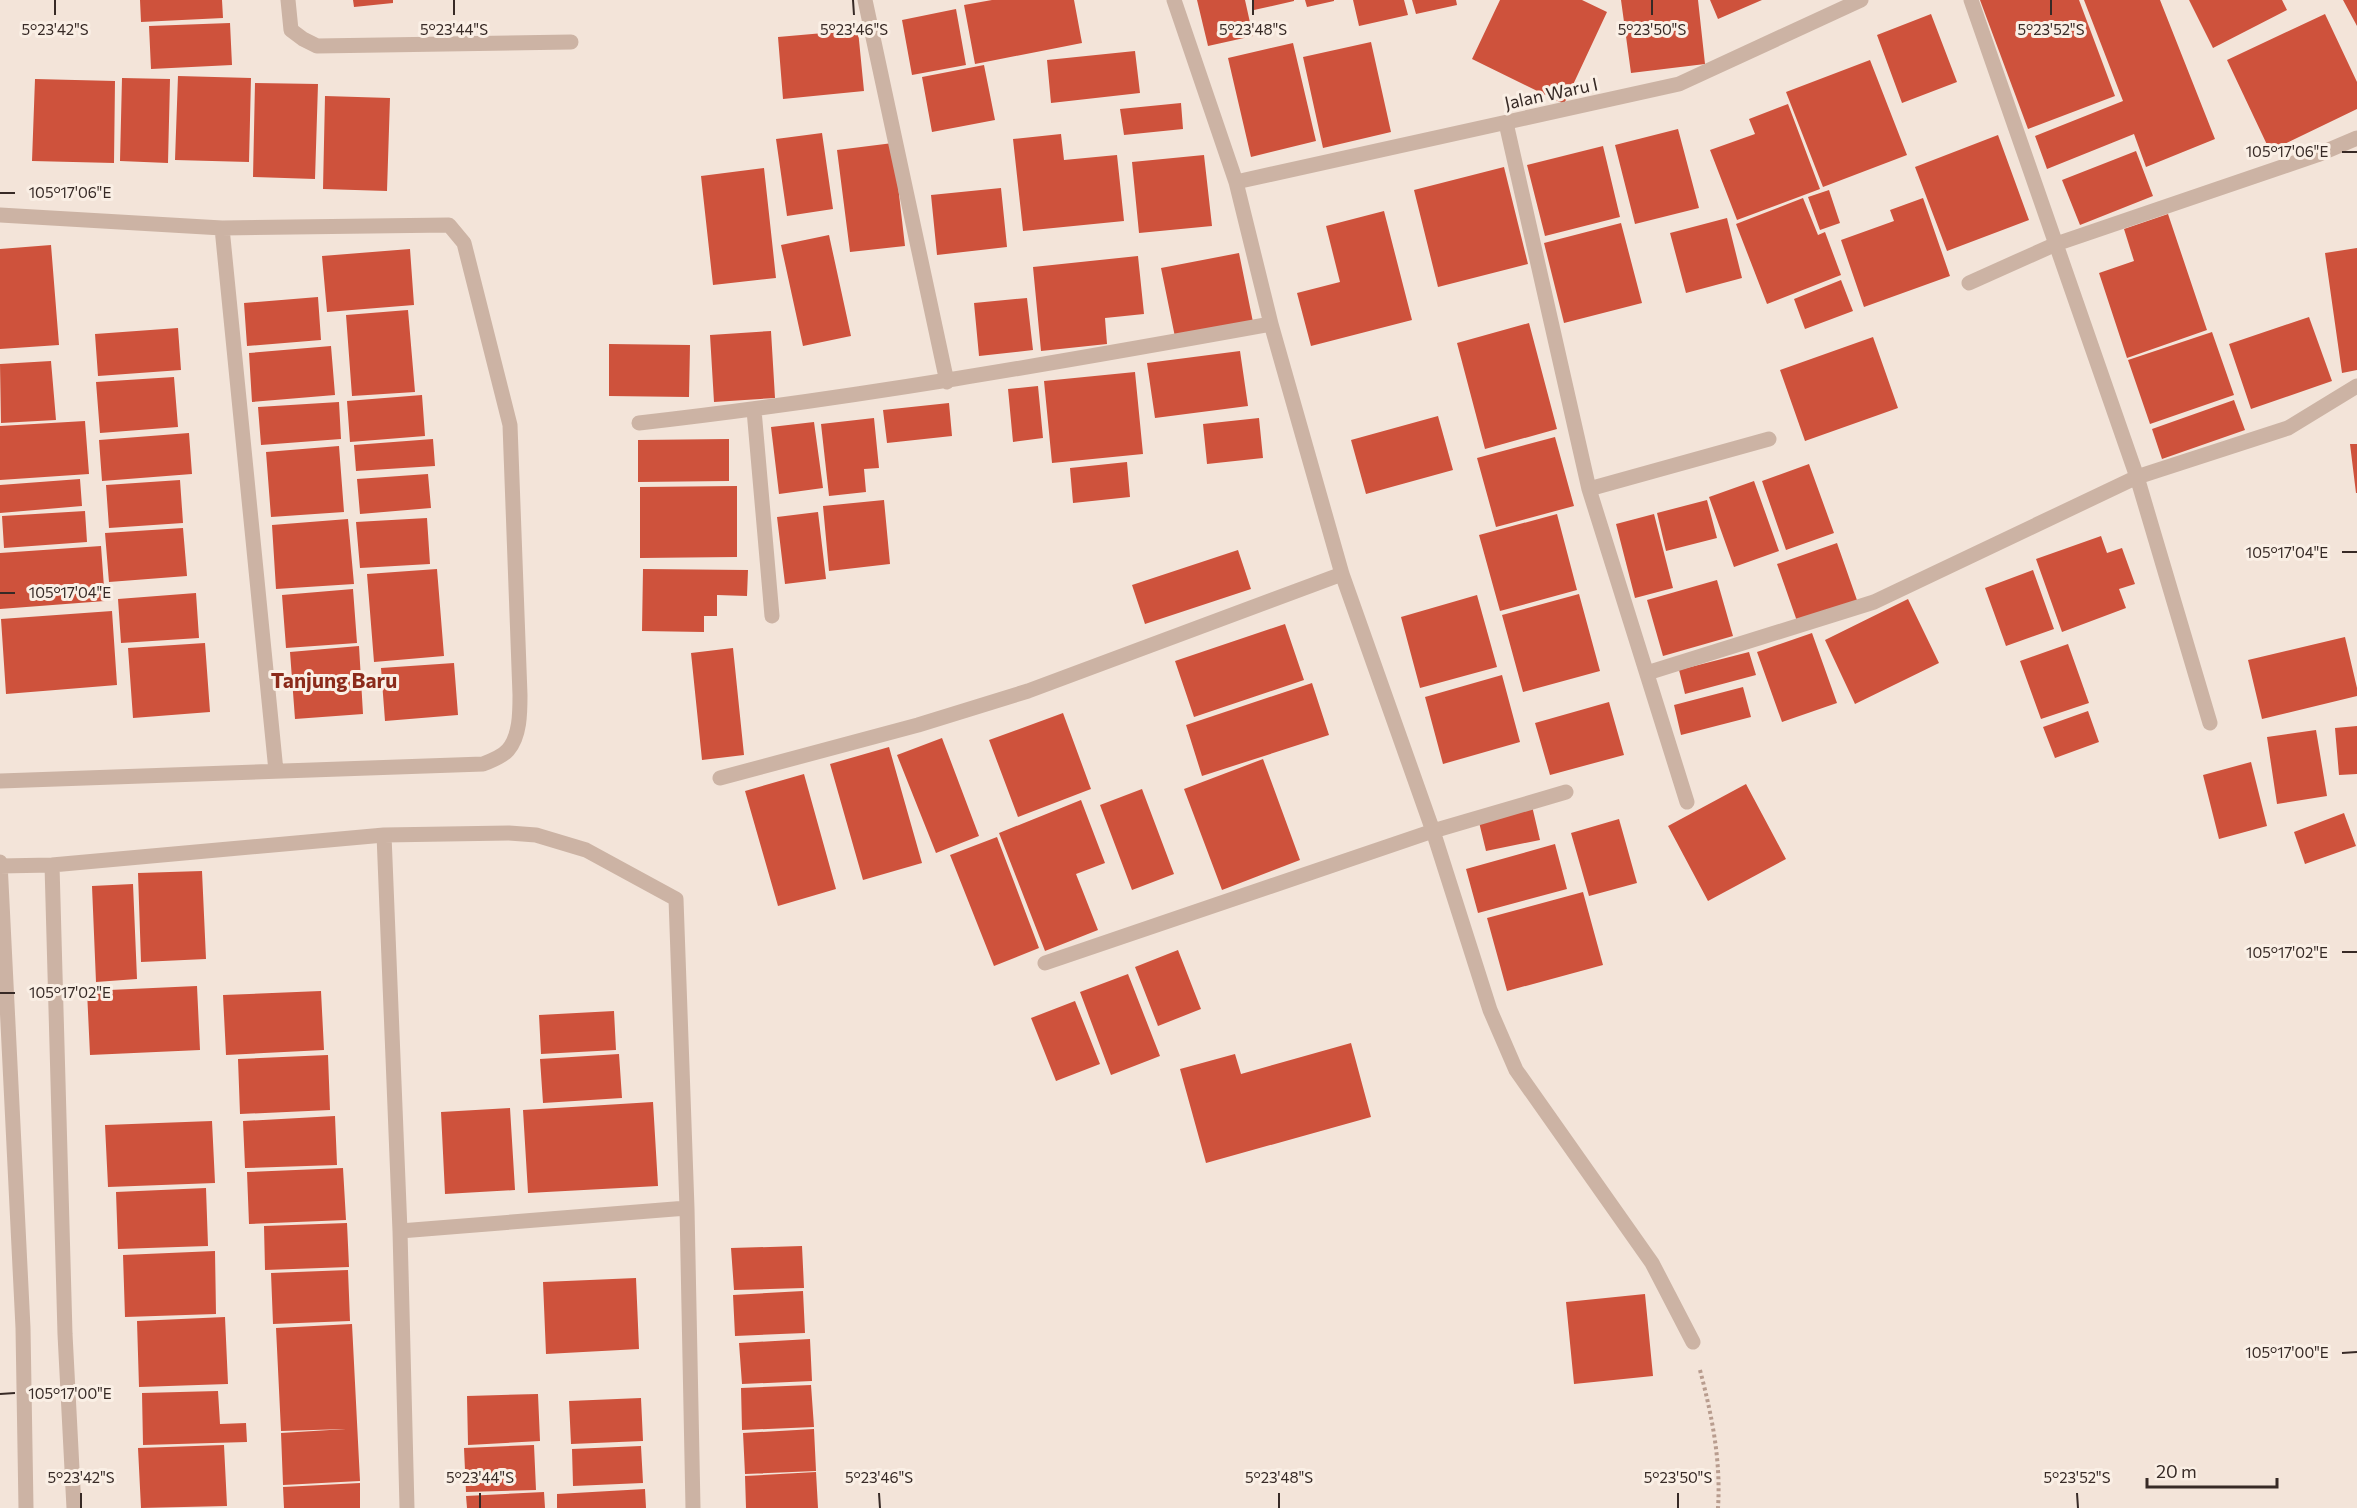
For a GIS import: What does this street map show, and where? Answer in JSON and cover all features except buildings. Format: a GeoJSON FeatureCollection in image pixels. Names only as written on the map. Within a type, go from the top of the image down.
{"type":"FeatureCollection","features":[{"type":"Feature","properties":{"kind":"street"},"geometry":{"type":"LineString","coordinates":[[288,0],[291,30],[317,46],[571,42]]}},
{"type":"Feature","properties":{"kind":"street"},"geometry":{"type":"LineString","coordinates":[[865,0],[947,382]]}},
{"type":"Feature","properties":{"kind":"street"},"geometry":{"type":"LineString","coordinates":[[1174,0],[1236,182],[1271,324],[1342,574],[1433,831],[1490,1010],[1516,1070],[1652,1263],[1693,1342]]}},
{"type":"Feature","properties":{"kind":"street","name":"Jalan Waru I"},"geometry":{"type":"LineString","coordinates":[[1236,182],[1679,84],[1861,0]]}},
{"type":"Feature","properties":{"kind":"street"},"geometry":{"type":"LineString","coordinates":[[1971,0],[2137,477],[2210,723]]}},
{"type":"Feature","properties":{"kind":"street"},"geometry":{"type":"LineString","coordinates":[[1506,123],[1589,489],[1687,802]]}},
{"type":"Feature","properties":{"kind":"street"},"geometry":{"type":"LineString","coordinates":[[1969,283],[2056,244],[2317,155],[2357,138]]}},
{"type":"Feature","properties":{"kind":"street"},"geometry":{"type":"LineString","coordinates":[[0,215],[222,228],[449,225],[464,243],[510,425],[520,695],[520,716],[508,750],[483,764],[0,781]]}},
{"type":"Feature","properties":{"kind":"street"},"geometry":{"type":"LineString","coordinates":[[222,228],[276,771]]}},
{"type":"Feature","properties":{"kind":"street"},"geometry":{"type":"LineString","coordinates":[[639,423],[754,410],[947,382],[1271,324]]}},
{"type":"Feature","properties":{"kind":"street"},"geometry":{"type":"LineString","coordinates":[[1647,673],[1874,602],[2137,477],[2288,428],[2357,386]]}},
{"type":"Feature","properties":{"kind":"street"},"geometry":{"type":"LineString","coordinates":[[754,410],[772,616]]}},
{"type":"Feature","properties":{"kind":"street"},"geometry":{"type":"LineString","coordinates":[[1589,489],[1769,439]]}},
{"type":"Feature","properties":{"kind":"street"},"geometry":{"type":"LineString","coordinates":[[720,778],[918,725],[1029,691],[1342,574]]}},
{"type":"Feature","properties":{"kind":"street"},"geometry":{"type":"LineString","coordinates":[[1046,963],[1433,831],[1566,792]]}},
{"type":"Feature","properties":{"kind":"street"},"geometry":{"type":"LineString","coordinates":[[27,1508],[23,1328],[0,864],[52,865],[384,835],[509,833],[536,835],[586,850],[676,899],[687,1208],[693,1508]]}},
{"type":"Feature","properties":{"kind":"street"},"geometry":{"type":"LineString","coordinates":[[384,835],[400,1231],[407,1508]]}},
{"type":"Feature","properties":{"kind":"street"},"geometry":{"type":"LineString","coordinates":[[52,865],[65,1334],[74,1508]]}},
{"type":"Feature","properties":{"kind":"street"},"geometry":{"type":"LineString","coordinates":[[400,1231],[687,1208]]}},
{"type":"Feature","properties":{"kind":"path"},"geometry":{"type":"LineString","coordinates":[[1693,1342],[1713,1419],[1720,1477],[1718,1508]]}},
{"type":"Feature","properties":{"kind":"district","name":"Tanjung Baru"},"geometry":{"type":"Point","coordinates":[334,679]}}]}
